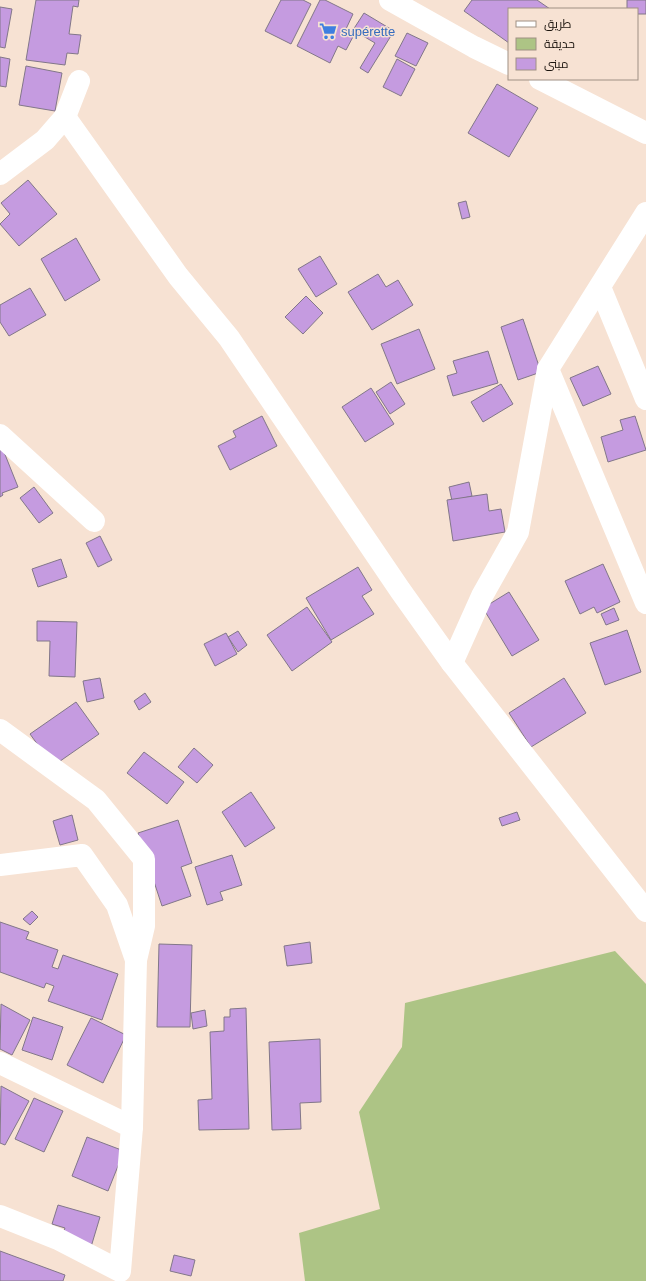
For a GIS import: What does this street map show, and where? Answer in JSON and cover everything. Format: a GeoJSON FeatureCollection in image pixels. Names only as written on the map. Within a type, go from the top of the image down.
{"type":"FeatureCollection","features":[{"type":"Feature","properties":{"kind":"street"},"geometry":{"type":"LineString","coordinates":[[390,0],[474,47],[508,64]]}},
{"type":"Feature","properties":{"kind":"street"},"geometry":{"type":"LineString","coordinates":[[542,80],[646,133]]}},
{"type":"Feature","properties":{"kind":"street"},"geometry":{"type":"LineString","coordinates":[[0,174],[45,140],[65,117],[79,81]]}},
{"type":"Feature","properties":{"kind":"street"},"geometry":{"type":"LineString","coordinates":[[65,117],[178,276],[229,338],[400,590],[452,663],[646,911]]}},
{"type":"Feature","properties":{"kind":"street"},"geometry":{"type":"LineString","coordinates":[[452,663],[482,596],[518,532],[548,369],[646,213]]}},
{"type":"Feature","properties":{"kind":"street"},"geometry":{"type":"LineString","coordinates":[[600,287],[646,399]]}},
{"type":"Feature","properties":{"kind":"street"},"geometry":{"type":"LineString","coordinates":[[548,369],[646,603]]}},
{"type":"Feature","properties":{"kind":"street"},"geometry":{"type":"LineString","coordinates":[[0,435],[94,521]]}},
{"type":"Feature","properties":{"kind":"street"},"geometry":{"type":"LineString","coordinates":[[0,730],[96,800],[144,859],[144,926],[136,960],[132,1127],[122,1276],[58,1239],[0,1216]]}},
{"type":"Feature","properties":{"kind":"street"},"geometry":{"type":"LineString","coordinates":[[0,865],[82,855],[117,906],[136,960]]}},
{"type":"Feature","properties":{"kind":"street"},"geometry":{"type":"LineString","coordinates":[[0,1063],[132,1127]]}},
{"type":"Feature","properties":{"kind":"green space"},"geometry":{"type":"Polygon","coordinates":[[[615,951],[646,984],[646,1281],[305,1281],[299,1233],[380,1209],[359,1112],[402,1047],[405,1003],[615,951]]]}},
{"type":"Feature","properties":{"kind":"building"},"geometry":{"type":"Polygon","coordinates":[[[36,0],[79,0],[78,7],[73,6],[69,34],[81,35],[78,54],[67,53],[65,65],[26,60],[36,0]]]}},
{"type":"Feature","properties":{"kind":"building"},"geometry":{"type":"Polygon","coordinates":[[[281,0],[303,0],[311,4],[291,44],[265,31],[281,0]]]}},
{"type":"Feature","properties":{"kind":"building","name":"supérette"},"geometry":{"type":"Polygon","coordinates":[[[320,0],[325,0],[353,14],[346,29],[355,33],[346,50],[338,46],[330,63],[297,46],[320,0]]]}},
{"type":"Feature","properties":{"kind":"building"},"geometry":{"type":"Polygon","coordinates":[[[472,0],[537,0],[549,8],[508,8],[508,42],[464,11],[472,0]]]}},
{"type":"Feature","properties":{"kind":"building"},"geometry":{"type":"Polygon","coordinates":[[[627,0],[646,0],[646,14],[638,14],[638,8],[627,8],[627,0]]]}},
{"type":"Feature","properties":{"kind":"building"},"geometry":{"type":"Polygon","coordinates":[[[0,7],[12,9],[5,48],[0,47],[0,7]]]}},
{"type":"Feature","properties":{"kind":"building"},"geometry":{"type":"Polygon","coordinates":[[[364,13],[394,31],[368,73],[360,68],[375,43],[353,30],[364,13]]]}},
{"type":"Feature","properties":{"kind":"building"},"geometry":{"type":"Polygon","coordinates":[[[407,33],[428,43],[416,66],[395,56],[407,33]]]}},
{"type":"Feature","properties":{"kind":"building"},"geometry":{"type":"Polygon","coordinates":[[[0,57],[10,59],[6,87],[0,86],[0,57]]]}},
{"type":"Feature","properties":{"kind":"building"},"geometry":{"type":"Polygon","coordinates":[[[397,59],[415,69],[401,96],[383,87],[397,59]]]}},
{"type":"Feature","properties":{"kind":"building"},"geometry":{"type":"Polygon","coordinates":[[[26,66],[62,73],[55,111],[19,105],[26,66]]]}},
{"type":"Feature","properties":{"kind":"building"},"geometry":{"type":"Polygon","coordinates":[[[497,84],[538,108],[509,157],[468,133],[497,84]]]}},
{"type":"Feature","properties":{"kind":"building"},"geometry":{"type":"Polygon","coordinates":[[[28,180],[57,214],[19,246],[0,224],[10,214],[1,203],[28,180]]]}},
{"type":"Feature","properties":{"kind":"building"},"geometry":{"type":"Polygon","coordinates":[[[466,201],[470,217],[462,219],[458,203],[466,201]]]}},
{"type":"Feature","properties":{"kind":"building"},"geometry":{"type":"Polygon","coordinates":[[[76,238],[100,280],[65,301],[41,259],[76,238]]]}},
{"type":"Feature","properties":{"kind":"building"},"geometry":{"type":"Polygon","coordinates":[[[320,256],[337,284],[316,297],[298,269],[320,256]]]}},
{"type":"Feature","properties":{"kind":"building"},"geometry":{"type":"Polygon","coordinates":[[[378,274],[386,287],[398,280],[413,305],[372,330],[348,292],[378,274]]]}},
{"type":"Feature","properties":{"kind":"building"},"geometry":{"type":"Polygon","coordinates":[[[30,288],[46,315],[9,336],[0,322],[0,305],[30,288]]]}},
{"type":"Feature","properties":{"kind":"building"},"geometry":{"type":"Polygon","coordinates":[[[306,296],[323,313],[303,334],[285,317],[306,296]]]}},
{"type":"Feature","properties":{"kind":"building"},"geometry":{"type":"Polygon","coordinates":[[[523,319],[541,372],[518,380],[501,327],[523,319]]]}},
{"type":"Feature","properties":{"kind":"building"},"geometry":{"type":"Polygon","coordinates":[[[419,329],[435,369],[397,384],[381,344],[419,329]]]}},
{"type":"Feature","properties":{"kind":"building"},"geometry":{"type":"Polygon","coordinates":[[[488,351],[498,383],[453,396],[447,376],[457,373],[453,361],[488,351]]]}},
{"type":"Feature","properties":{"kind":"building"},"geometry":{"type":"Polygon","coordinates":[[[598,366],[611,394],[583,406],[570,378],[598,366]]]}},
{"type":"Feature","properties":{"kind":"building"},"geometry":{"type":"Polygon","coordinates":[[[391,382],[405,404],[390,414],[376,392],[391,382]]]}},
{"type":"Feature","properties":{"kind":"building"},"geometry":{"type":"Polygon","coordinates":[[[501,384],[513,404],[483,422],[471,402],[501,384]]]}},
{"type":"Feature","properties":{"kind":"building"},"geometry":{"type":"Polygon","coordinates":[[[371,388],[394,424],[365,442],[342,407],[371,388]]]}},
{"type":"Feature","properties":{"kind":"building"},"geometry":{"type":"Polygon","coordinates":[[[262,416],[277,446],[230,470],[218,446],[236,437],[233,431],[262,416]]]}},
{"type":"Feature","properties":{"kind":"building"},"geometry":{"type":"Polygon","coordinates":[[[635,416],[646,450],[608,462],[601,437],[623,430],[620,420],[635,416]]]}},
{"type":"Feature","properties":{"kind":"building"},"geometry":{"type":"Polygon","coordinates":[[[0,442],[18,487],[2,493],[3,495],[0,497],[0,442]]]}},
{"type":"Feature","properties":{"kind":"building"},"geometry":{"type":"Polygon","coordinates":[[[469,482],[472,496],[452,501],[449,487],[469,482]]]}},
{"type":"Feature","properties":{"kind":"building"},"geometry":{"type":"Polygon","coordinates":[[[34,487],[53,513],[39,523],[20,498],[34,487]]]}},
{"type":"Feature","properties":{"kind":"building"},"geometry":{"type":"Polygon","coordinates":[[[487,494],[489,511],[501,509],[505,532],[453,541],[447,500],[487,494]]]}},
{"type":"Feature","properties":{"kind":"building"},"geometry":{"type":"Polygon","coordinates":[[[100,536],[112,560],[98,567],[86,543],[100,536]]]}},
{"type":"Feature","properties":{"kind":"building"},"geometry":{"type":"Polygon","coordinates":[[[61,559],[67,577],[38,587],[32,569],[61,559]]]}},
{"type":"Feature","properties":{"kind":"building"},"geometry":{"type":"Polygon","coordinates":[[[603,564],[620,602],[597,613],[594,607],[580,614],[565,581],[603,564]]]}},
{"type":"Feature","properties":{"kind":"building"},"geometry":{"type":"Polygon","coordinates":[[[358,567],[372,590],[362,596],[374,614],[331,640],[306,598],[358,567]]]}},
{"type":"Feature","properties":{"kind":"building"},"geometry":{"type":"Polygon","coordinates":[[[509,592],[539,640],[512,656],[483,608],[509,592]]]}},
{"type":"Feature","properties":{"kind":"building"},"geometry":{"type":"Polygon","coordinates":[[[307,607],[332,642],[292,671],[267,635],[307,607]]]}},
{"type":"Feature","properties":{"kind":"building"},"geometry":{"type":"Polygon","coordinates":[[[614,608],[619,620],[606,625],[601,614],[614,608]]]}},
{"type":"Feature","properties":{"kind":"building"},"geometry":{"type":"Polygon","coordinates":[[[37,621],[77,622],[75,677],[49,676],[50,641],[37,641],[37,621]]]}},
{"type":"Feature","properties":{"kind":"building"},"geometry":{"type":"Polygon","coordinates":[[[627,630],[641,672],[605,685],[590,643],[627,630]]]}},
{"type":"Feature","properties":{"kind":"building"},"geometry":{"type":"Polygon","coordinates":[[[238,631],[247,645],[238,652],[228,637],[238,631]]]}},
{"type":"Feature","properties":{"kind":"building"},"geometry":{"type":"Polygon","coordinates":[[[226,633],[237,654],[215,666],[204,644],[226,633]]]}},
{"type":"Feature","properties":{"kind":"building"},"geometry":{"type":"Polygon","coordinates":[[[100,678],[104,698],[87,702],[83,681],[100,678]]]}},
{"type":"Feature","properties":{"kind":"building"},"geometry":{"type":"Polygon","coordinates":[[[564,678],[586,713],[531,747],[509,713],[564,678]]]}},
{"type":"Feature","properties":{"kind":"building"},"geometry":{"type":"Polygon","coordinates":[[[145,693],[151,702],[139,710],[134,701],[145,693]]]}},
{"type":"Feature","properties":{"kind":"building"},"geometry":{"type":"Polygon","coordinates":[[[76,702],[99,734],[53,766],[30,734],[76,702]]]}},
{"type":"Feature","properties":{"kind":"building"},"geometry":{"type":"Polygon","coordinates":[[[194,748],[213,765],[197,783],[178,767],[194,748]]]}},
{"type":"Feature","properties":{"kind":"building"},"geometry":{"type":"Polygon","coordinates":[[[144,752],[184,782],[167,804],[127,773],[144,752]]]}},
{"type":"Feature","properties":{"kind":"building"},"geometry":{"type":"Polygon","coordinates":[[[251,792],[275,828],[245,847],[222,812],[251,792]]]}},
{"type":"Feature","properties":{"kind":"building"},"geometry":{"type":"Polygon","coordinates":[[[517,812],[520,820],[502,826],[499,818],[517,812]]]}},
{"type":"Feature","properties":{"kind":"building"},"geometry":{"type":"Polygon","coordinates":[[[72,815],[78,840],[60,845],[53,821],[72,815]]]}},
{"type":"Feature","properties":{"kind":"building"},"geometry":{"type":"Polygon","coordinates":[[[178,820],[192,863],[181,867],[191,896],[162,906],[138,833],[178,820]]]}},
{"type":"Feature","properties":{"kind":"building"},"geometry":{"type":"Polygon","coordinates":[[[232,855],[242,885],[220,892],[223,900],[207,905],[195,867],[232,855]]]}},
{"type":"Feature","properties":{"kind":"building"},"geometry":{"type":"Polygon","coordinates":[[[32,911],[38,917],[30,925],[23,919],[32,911]]]}},
{"type":"Feature","properties":{"kind":"building"},"geometry":{"type":"Polygon","coordinates":[[[0,922],[29,932],[26,939],[58,950],[52,967],[58,969],[63,955],[118,974],[102,1020],[48,1001],[54,986],[46,983],[44,988],[0,972],[0,922]]]}},
{"type":"Feature","properties":{"kind":"building"},"geometry":{"type":"Polygon","coordinates":[[[310,942],[312,963],[287,966],[284,946],[310,942]]]}},
{"type":"Feature","properties":{"kind":"building"},"geometry":{"type":"Polygon","coordinates":[[[159,944],[192,945],[190,1027],[157,1027],[159,944]]]}},
{"type":"Feature","properties":{"kind":"building"},"geometry":{"type":"Polygon","coordinates":[[[1,1004],[30,1020],[12,1055],[0,1049],[1,1004]]]}},
{"type":"Feature","properties":{"kind":"building"},"geometry":{"type":"Polygon","coordinates":[[[246,1008],[249,1129],[199,1130],[198,1100],[212,1099],[210,1032],[224,1031],[224,1017],[230,1017],[230,1009],[246,1008]]]}},
{"type":"Feature","properties":{"kind":"building"},"geometry":{"type":"Polygon","coordinates":[[[205,1010],[207,1026],[193,1029],[191,1013],[205,1010]]]}},
{"type":"Feature","properties":{"kind":"building"},"geometry":{"type":"Polygon","coordinates":[[[33,1017],[63,1027],[52,1060],[22,1050],[33,1017]]]}},
{"type":"Feature","properties":{"kind":"building"},"geometry":{"type":"Polygon","coordinates":[[[91,1018],[126,1035],[103,1083],[67,1065],[91,1018]]]}},
{"type":"Feature","properties":{"kind":"building"},"geometry":{"type":"Polygon","coordinates":[[[320,1039],[321,1102],[300,1103],[301,1129],[272,1130],[269,1042],[320,1039]]]}},
{"type":"Feature","properties":{"kind":"building"},"geometry":{"type":"Polygon","coordinates":[[[1,1086],[29,1101],[5,1145],[0,1143],[1,1086]]]}},
{"type":"Feature","properties":{"kind":"building"},"geometry":{"type":"Polygon","coordinates":[[[34,1098],[63,1111],[44,1152],[15,1139],[34,1098]]]}},
{"type":"Feature","properties":{"kind":"building"},"geometry":{"type":"Polygon","coordinates":[[[87,1137],[124,1151],[108,1191],[72,1176],[87,1137]]]}},
{"type":"Feature","properties":{"kind":"building"},"geometry":{"type":"Polygon","coordinates":[[[58,1205],[100,1217],[91,1247],[61,1238],[65,1228],[52,1224],[58,1205]]]}},
{"type":"Feature","properties":{"kind":"building"},"geometry":{"type":"Polygon","coordinates":[[[0,1251],[65,1275],[63,1281],[0,1281],[0,1251]]]}},
{"type":"Feature","properties":{"kind":"building"},"geometry":{"type":"Polygon","coordinates":[[[174,1255],[195,1260],[191,1276],[170,1271],[174,1255]]]}},
{"type":"Feature","properties":{"kind":"place","name":"supérette"},"geometry":{"type":"Point","coordinates":[328,31]}}]}
